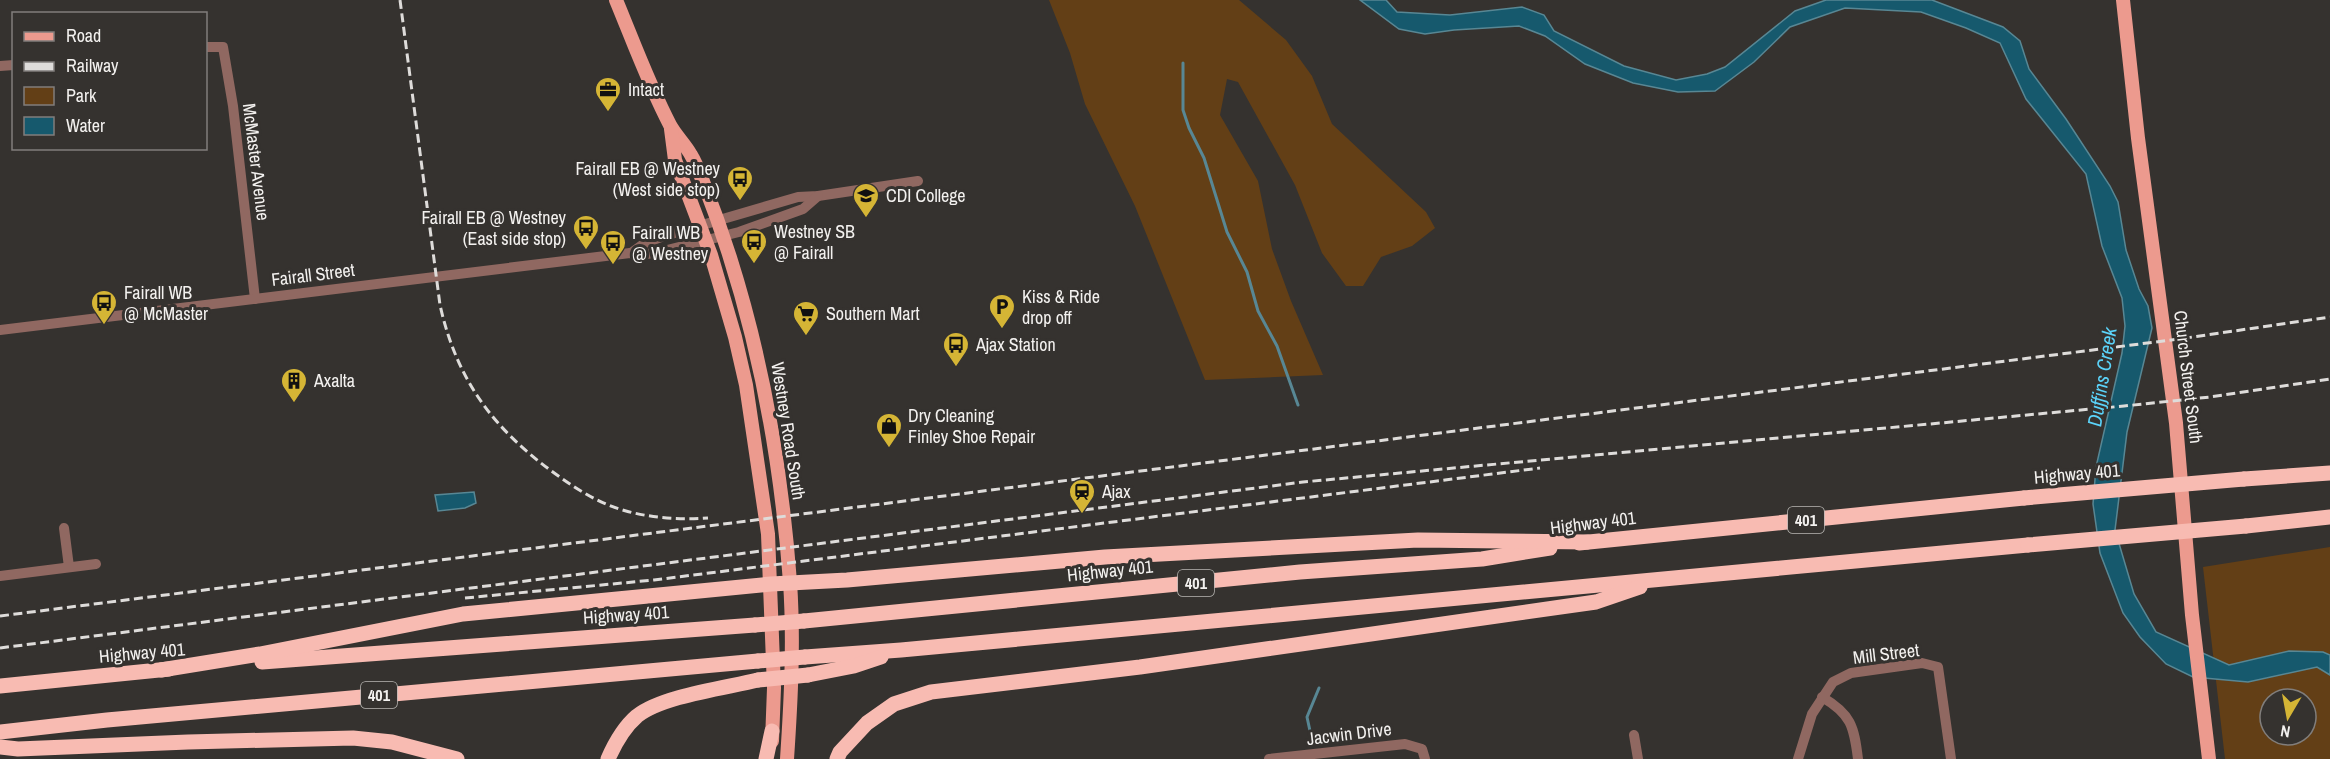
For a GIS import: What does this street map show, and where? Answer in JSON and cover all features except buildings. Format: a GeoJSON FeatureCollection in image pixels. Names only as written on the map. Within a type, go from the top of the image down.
{"type":"FeatureCollection","features":[{"type":"Feature","properties":{"kind":"highway","name":"Highway 401"},"geometry":{"type":"LineString","coordinates":[[0,686],[161,670],[804,621],[1300,572],[1482,560],[1588,542],[2024,498],[2330,473]]}},
{"type":"Feature","properties":{"kind":"highway","name":"401"},"geometry":{"type":"LineString","coordinates":[[0,732],[131,718],[901,650],[2330,517]]}},
{"type":"Feature","properties":{"kind":"highway"},"geometry":{"type":"LineString","coordinates":[[161,670],[260,654],[463,614],[771,584],[847,580],[1105,557],[1418,540],[1588,542]]}},
{"type":"Feature","properties":{"kind":"highway"},"geometry":{"type":"LineString","coordinates":[[837,759],[840,752],[867,723],[894,704],[931,692],[1140,667],[1596,603],[1660,580]]}},
{"type":"Feature","properties":{"kind":"highway"},"geometry":{"type":"LineString","coordinates":[[608,759],[615,741],[626,726],[638,715],[661,703],[758,680],[808,675],[854,666],[901,650]]}},
{"type":"Feature","properties":{"kind":"highway"},"geometry":{"type":"LineString","coordinates":[[766,759],[772,731]]}},
{"type":"Feature","properties":{"kind":"highway"},"geometry":{"type":"LineString","coordinates":[[0,747],[18,749],[353,738],[392,742],[457,759]]}},
{"type":"Feature","properties":{"kind":"main road","name":"Westney Road South"},"geometry":{"type":"LineString","coordinates":[[616,0],[671,127],[692,155],[718,221],[744,302],[772,429],[790,583],[791,687],[787,759]]}},
{"type":"Feature","properties":{"kind":"main road","name":"Church Street South"},"geometry":{"type":"LineString","coordinates":[[2123,0],[2138,138],[2171,375],[2192,615],[2209,759]]}},
{"type":"Feature","properties":{"kind":"main road","name":"Westney Road South"},"geometry":{"type":"LineString","coordinates":[[671,127],[675,160],[706,240],[735,338],[746,385],[768,534],[774,688],[771,759]]}},
{"type":"Feature","properties":{"kind":"street","name":"McMaster Avenue"},"geometry":{"type":"LineString","coordinates":[[207,47],[222,47],[233,106],[255,299]]}},
{"type":"Feature","properties":{"kind":"street","name":"Fairall Street"},"geometry":{"type":"LineString","coordinates":[[630,253],[645,243],[798,197],[918,181]]}},
{"type":"Feature","properties":{"kind":"street","name":"Fairall Street"},"geometry":{"type":"LineString","coordinates":[[0,330],[630,253],[647,254],[723,236],[803,209],[818,196]]}},
{"type":"Feature","properties":{"kind":"street"},"geometry":{"type":"LineString","coordinates":[[64,528],[69,567]]}},
{"type":"Feature","properties":{"kind":"street"},"geometry":{"type":"LineString","coordinates":[[0,576],[96,564]]}},
{"type":"Feature","properties":{"kind":"street","name":"Mill Street"},"geometry":{"type":"LineString","coordinates":[[1798,759],[1812,714],[1833,682],[1851,673],[1923,663],[1938,667],[1951,759]]}},
{"type":"Feature","properties":{"kind":"street"},"geometry":{"type":"LineString","coordinates":[[1822,697],[1840,708],[1851,722],[1858,759]]}},
{"type":"Feature","properties":{"kind":"street"},"geometry":{"type":"LineString","coordinates":[[1634,735],[1638,759]]}},
{"type":"Feature","properties":{"kind":"street","name":"Jacwin Drive"},"geometry":{"type":"LineString","coordinates":[[1269,759],[1405,744],[1422,749],[1425,759]]}},
{"type":"Feature","properties":{"kind":"green space"},"geometry":{"type":"Polygon","coordinates":[[[1049,0],[1239,0],[1286,40],[1312,76],[1332,124],[1426,212],[1435,228],[1412,246],[1381,257],[1363,286],[1346,286],[1322,253],[1295,185],[1238,82],[1227,79],[1220,115],[1258,181],[1272,249],[1291,301],[1323,375],[1205,380],[1135,206],[1085,104],[1070,53],[1049,0]]]}},
{"type":"Feature","properties":{"kind":"green space"},"geometry":{"type":"Polygon","coordinates":[[[2330,547],[2330,759],[2225,759],[2203,567],[2330,547]]]}},
{"type":"Feature","properties":{"kind":"water","name":"Duffins Creek"},"geometry":{"type":"Polygon","coordinates":[[[1360,0],[1386,0],[1397,12],[1450,15],[1522,7],[1544,15],[1554,31],[1624,66],[1676,80],[1707,74],[1725,67],[1795,11],[1826,0],[1932,0],[2003,27],[2020,41],[2029,69],[2066,119],[2110,186],[2118,202],[2126,250],[2139,289],[2148,306],[2152,328],[2127,432],[2115,530],[2134,594],[2156,632],[2229,665],[2289,651],[2323,652],[2330,655],[2330,675],[2317,667],[2248,682],[2193,677],[2166,664],[2140,637],[2123,613],[2100,553],[2093,504],[2096,467],[2122,353],[2125,326],[2122,298],[2102,246],[2086,174],[2026,99],[2000,43],[1921,12],[1845,8],[1790,27],[1754,62],[1715,91],[1678,92],[1633,83],[1585,64],[1545,36],[1519,26],[1425,34],[1399,29],[1360,0]]]}},
{"type":"Feature","properties":{"kind":"water"},"geometry":{"type":"Polygon","coordinates":[[[474,492],[476,503],[465,508],[438,511],[435,495],[474,492]]]}},
{"type":"Feature","properties":{"kind":"waterway"},"geometry":{"type":"LineString","coordinates":[[1183,63],[1183,110],[1189,128],[1204,158],[1227,232],[1247,272],[1258,311],[1277,346],[1298,405]]}},
{"type":"Feature","properties":{"kind":"waterway"},"geometry":{"type":"LineString","coordinates":[[1313,745],[1307,717],[1319,688]]}},
{"type":"Feature","properties":{"kind":"railway"},"geometry":{"type":"LineString","coordinates":[[400,0],[440,305],[457,357],[481,402],[515,440],[535,458],[573,486],[607,505],[626,511],[677,519],[708,518]]}},
{"type":"Feature","properties":{"kind":"railway"},"geometry":{"type":"LineString","coordinates":[[0,616],[2179,339],[2330,317]]}},
{"type":"Feature","properties":{"kind":"railway"},"geometry":{"type":"LineString","coordinates":[[0,648],[1303,482],[2124,406],[2210,397],[2330,379]]}},
{"type":"Feature","properties":{"kind":"railway"},"geometry":{"type":"LineString","coordinates":[[465,598],[654,580],[1540,468]]}},
{"type":"Feature","properties":{"kind":"place","name":"Intact"},"geometry":{"type":"Point","coordinates":[608,113]}},
{"type":"Feature","properties":{"kind":"place","name":"Fairall EB @ Westney (West side stop)"},"geometry":{"type":"Point","coordinates":[740,202]}},
{"type":"Feature","properties":{"kind":"place","name":"CDI College"},"geometry":{"type":"Point","coordinates":[866,219]}},
{"type":"Feature","properties":{"kind":"place","name":"Fairall EB @ Westney (East side stop)"},"geometry":{"type":"Point","coordinates":[586,251]}},
{"type":"Feature","properties":{"kind":"place","name":"Westney SB @ Fairall"},"geometry":{"type":"Point","coordinates":[754,265]}},
{"type":"Feature","properties":{"kind":"place","name":"Fairall WB @ Westney"},"geometry":{"type":"Point","coordinates":[613,266]}},
{"type":"Feature","properties":{"kind":"place","name":"Fairall WB @ McMaster"},"geometry":{"type":"Point","coordinates":[104,326]}},
{"type":"Feature","properties":{"kind":"place","name":"Kiss & Ride drop off"},"geometry":{"type":"Point","coordinates":[1002,330]}},
{"type":"Feature","properties":{"kind":"place","name":"Southern Mart"},"geometry":{"type":"Point","coordinates":[806,337]}},
{"type":"Feature","properties":{"kind":"place","name":"Ajax Station"},"geometry":{"type":"Point","coordinates":[956,368]}},
{"type":"Feature","properties":{"kind":"place","name":"Axalta"},"geometry":{"type":"Point","coordinates":[294,404]}},
{"type":"Feature","properties":{"kind":"place","name":"Dry Cleaning Finley Shoe Repair"},"geometry":{"type":"Point","coordinates":[889,449]}},
{"type":"Feature","properties":{"kind":"place","name":"Ajax"},"geometry":{"type":"Point","coordinates":[1082,515]}}]}
